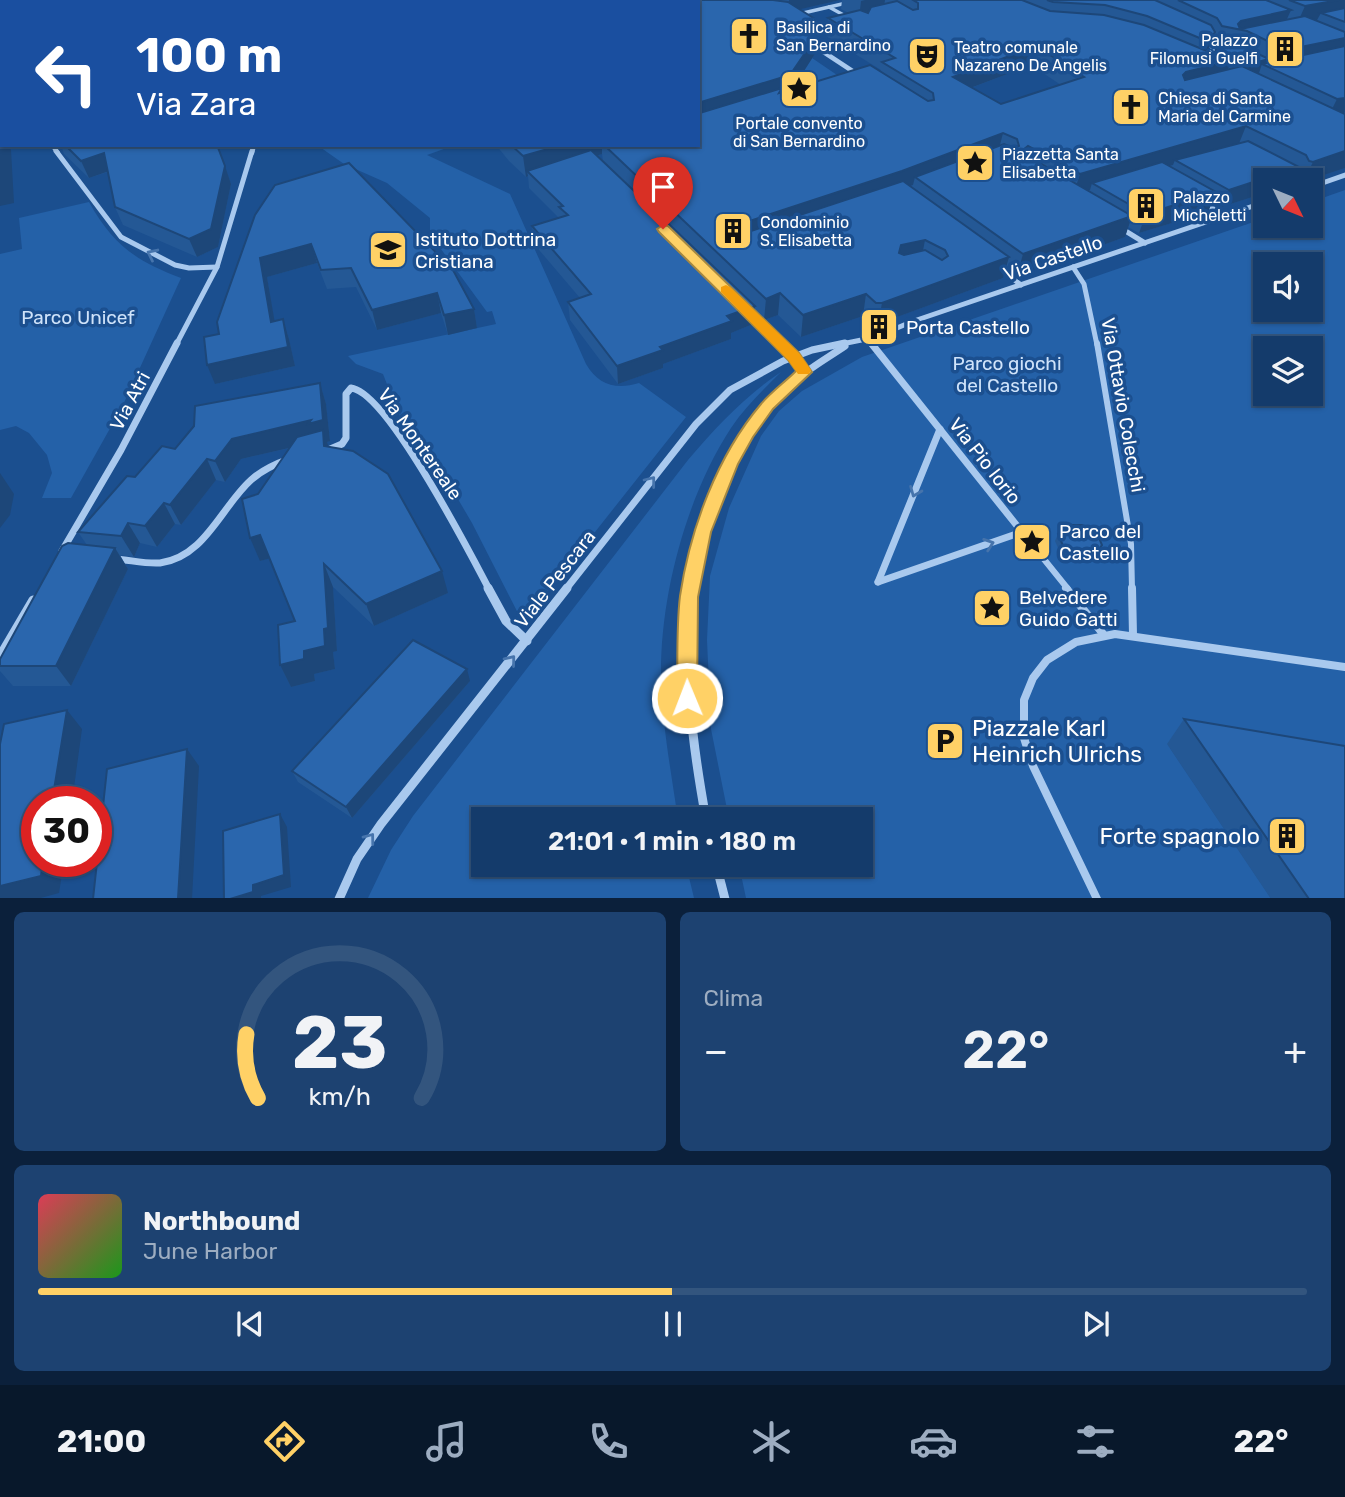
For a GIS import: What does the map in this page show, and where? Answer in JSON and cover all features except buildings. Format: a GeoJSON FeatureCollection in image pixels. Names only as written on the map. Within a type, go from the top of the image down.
{"type":"FeatureCollection","features":[{"type":"Feature","properties":{"kind":"street"},"geometry":{"type":"LineString","coordinates":[[788,16],[859,0]]}},
{"type":"Feature","properties":{"kind":"street"},"geometry":{"type":"LineString","coordinates":[[830,7],[858,23]]}},
{"type":"Feature","properties":{"kind":"street"},"geometry":{"type":"LineString","coordinates":[[817,37],[816,45],[819,50],[867,80]]}},
{"type":"Feature","properties":{"kind":"street"},"geometry":{"type":"LineString","coordinates":[[1205,38],[1216,49]]}},
{"type":"Feature","properties":{"kind":"street"},"geometry":{"type":"LineString","coordinates":[[1203,67],[1216,49],[1224,46]]}},
{"type":"Feature","properties":{"kind":"street"},"geometry":{"type":"LineString","coordinates":[[850,80],[861,77]]}},
{"type":"Feature","properties":{"kind":"street"},"geometry":{"type":"LineString","coordinates":[[54,147],[121,237],[175,265],[189,268],[218,267]]}},
{"type":"Feature","properties":{"kind":"street","name":"Via Atri"},"geometry":{"type":"LineString","coordinates":[[72,556],[59,555],[121,450],[218,267],[253,147]]}},
{"type":"Feature","properties":{"kind":"street"},"geometry":{"type":"LineString","coordinates":[[1323,183],[1345,175]]}},
{"type":"Feature","properties":{"kind":"street"},"geometry":{"type":"LineString","coordinates":[[1202,202],[1226,216]]}},
{"type":"Feature","properties":{"kind":"street","name":"Via Castello"},"geometry":{"type":"LineString","coordinates":[[850,344],[1253,206]]}},
{"type":"Feature","properties":{"kind":"street"},"geometry":{"type":"LineString","coordinates":[[1110,221],[1145,243]]}},
{"type":"Feature","properties":{"kind":"street"},"geometry":{"type":"LineString","coordinates":[[989,261],[1021,285]]}},
{"type":"Feature","properties":{"kind":"street","name":"Via Ottavio Colecchi"},"geometry":{"type":"LineString","coordinates":[[1073,267],[1084,284],[1090,305],[1128,523],[1133,571],[1133,635]]}},
{"type":"Feature","properties":{"kind":"street"},"geometry":{"type":"LineString","coordinates":[[962,295],[971,302]]}},
{"type":"Feature","properties":{"kind":"street"},"geometry":{"type":"LineString","coordinates":[[745,308],[793,356],[804,372]]}},
{"type":"Feature","properties":{"kind":"street","name":"Via Pio Iorio"},"geometry":{"type":"LineString","coordinates":[[869,339],[1104,635]]}},
{"type":"Feature","properties":{"kind":"street"},"geometry":{"type":"LineString","coordinates":[[704,807],[695,765],[687,698],[687,622],[697,554],[714,502],[736,450],[767,406],[804,372],[850,344]]}},
{"type":"Feature","properties":{"kind":"street","name":"Viale Pescara"},"geometry":{"type":"LineString","coordinates":[[339,898],[348,873],[361,850],[709,410],[741,382],[793,356],[850,344]]}},
{"type":"Feature","properties":{"kind":"street","name":"Via Montereale"},"geometry":{"type":"LineString","coordinates":[[320,452],[336,447],[345,440],[348,431],[346,394],[353,388],[360,389],[379,408],[437,493],[506,621],[527,640]]}},
{"type":"Feature","properties":{"kind":"street"},"geometry":{"type":"LineString","coordinates":[[940,429],[878,582],[1022,533]]}},
{"type":"Feature","properties":{"kind":"street"},"geometry":{"type":"LineString","coordinates":[[110,559],[161,563],[184,555],[194,548],[254,475],[274,463],[297,457]]}},
{"type":"Feature","properties":{"kind":"street"},"geometry":{"type":"LineString","coordinates":[[0,656],[39,590]]}},
{"type":"Feature","properties":{"kind":"street"},"geometry":{"type":"LineString","coordinates":[[1097,898],[1033,765],[1024,738],[1023,712],[1033,678],[1047,660],[1076,642],[1104,635],[1133,635],[1345,667]]}},
{"type":"Feature","properties":{"kind":"street"},"geometry":{"type":"LineString","coordinates":[[719,877],[725,898]]}},
{"type":"Feature","properties":{"kind":"green space"},"geometry":{"type":"Polygon","coordinates":[[[812,58],[837,75],[803,87],[776,69],[806,67],[812,58]]]}},
{"type":"Feature","properties":{"kind":"green space"},"geometry":{"type":"Polygon","coordinates":[[[320,147],[449,147],[427,155],[510,194],[586,364],[596,377],[615,386],[639,383],[686,417],[523,623],[472,523],[438,465],[399,415],[383,374],[356,364],[348,356],[496,324],[492,311],[487,312],[430,234],[430,218],[387,183],[344,164],[320,147]]]}},
{"type":"Feature","properties":{"kind":"green space","name":"Parco del Castello"},"geometry":{"type":"Polygon","coordinates":[[[1345,190],[1345,774],[1170,748],[1271,898],[746,898],[742,877],[873,877],[873,807],[727,807],[711,729],[707,640],[710,576],[729,508],[761,436],[779,411],[802,391],[862,357],[1253,222],[1253,238],[1323,238],[1323,198],[1345,190]]]}},
{"type":"Feature","properties":{"kind":"green space","name":"Parco Unicef"},"geometry":{"type":"Polygon","coordinates":[[[89,202],[107,230],[127,250],[151,265],[181,278],[122,407],[71,498],[42,498],[52,473],[47,455],[29,433],[16,426],[0,430],[0,254],[22,249],[19,218],[89,202]]]}},
{"type":"Feature","properties":{"kind":"green space"},"geometry":{"type":"Polygon","coordinates":[[[781,372],[742,413],[715,455],[689,515],[671,580],[665,612],[661,676],[665,730],[676,807],[471,807],[471,877],[689,877],[694,898],[368,898],[391,850],[413,816],[688,460],[755,392],[781,372]]]}},
{"type":"Feature","properties":{"kind":"slow traffic"},"geometry":{"type":"LineString","coordinates":[[726,290],[804,370]]}},
{"type":"Feature","properties":{"kind":"place","name":"Basilica di San Bernardino"},"geometry":{"type":"Point","coordinates":[749,36]}},
{"type":"Feature","properties":{"kind":"place","name":"Palazzo Filomusi Guelfi"},"geometry":{"type":"Point","coordinates":[1285,49]}},
{"type":"Feature","properties":{"kind":"place","name":"Teatro comunale Nazareno De Angelis"},"geometry":{"type":"Point","coordinates":[927,56]}},
{"type":"Feature","properties":{"kind":"place","name":"Portale convento di San Bernardino"},"geometry":{"type":"Point","coordinates":[799,89]}},
{"type":"Feature","properties":{"kind":"place","name":"Chiesa di Santa Maria del Carmine"},"geometry":{"type":"Point","coordinates":[1131,107]}},
{"type":"Feature","properties":{"kind":"place","name":"Piazzetta Santa Elisabetta"},"geometry":{"type":"Point","coordinates":[975,163]}},
{"type":"Feature","properties":{"kind":"place","name":"Palazzo Micheletti"},"geometry":{"type":"Point","coordinates":[1146,206]}},
{"type":"Feature","properties":{"kind":"place","name":"Condominio S. Elisabetta"},"geometry":{"type":"Point","coordinates":[733,231]}},
{"type":"Feature","properties":{"kind":"place","name":"Istituto Dottrina Cristiana"},"geometry":{"type":"Point","coordinates":[388,250]}},
{"type":"Feature","properties":{"kind":"place","name":"Porta Castello"},"geometry":{"type":"Point","coordinates":[879,327]}},
{"type":"Feature","properties":{"kind":"place","name":"Parco del Castello"},"geometry":{"type":"Point","coordinates":[1032,542]}},
{"type":"Feature","properties":{"kind":"place","name":"Belvedere Guido Gatti"},"geometry":{"type":"Point","coordinates":[992,608]}},
{"type":"Feature","properties":{"kind":"place","name":"Piazzale Karl Heinrich Ulrichs"},"geometry":{"type":"Point","coordinates":[945,741]}},
{"type":"Feature","properties":{"kind":"place","name":"Forte spagnolo"},"geometry":{"type":"Point","coordinates":[1287,836]}},
{"type":"Feature","properties":{"kind":"route"},"geometry":{"type":"LineString","coordinates":[[663,229],[800,363],[804,372],[767,406],[746,434],[736,450],[703,532],[689,597],[687,698]]}},
{"type":"Feature","properties":{"kind":"park label","name":"Parco giochi del Castello"},"geometry":{"type":"Point","coordinates":[1007,374]}}]}
